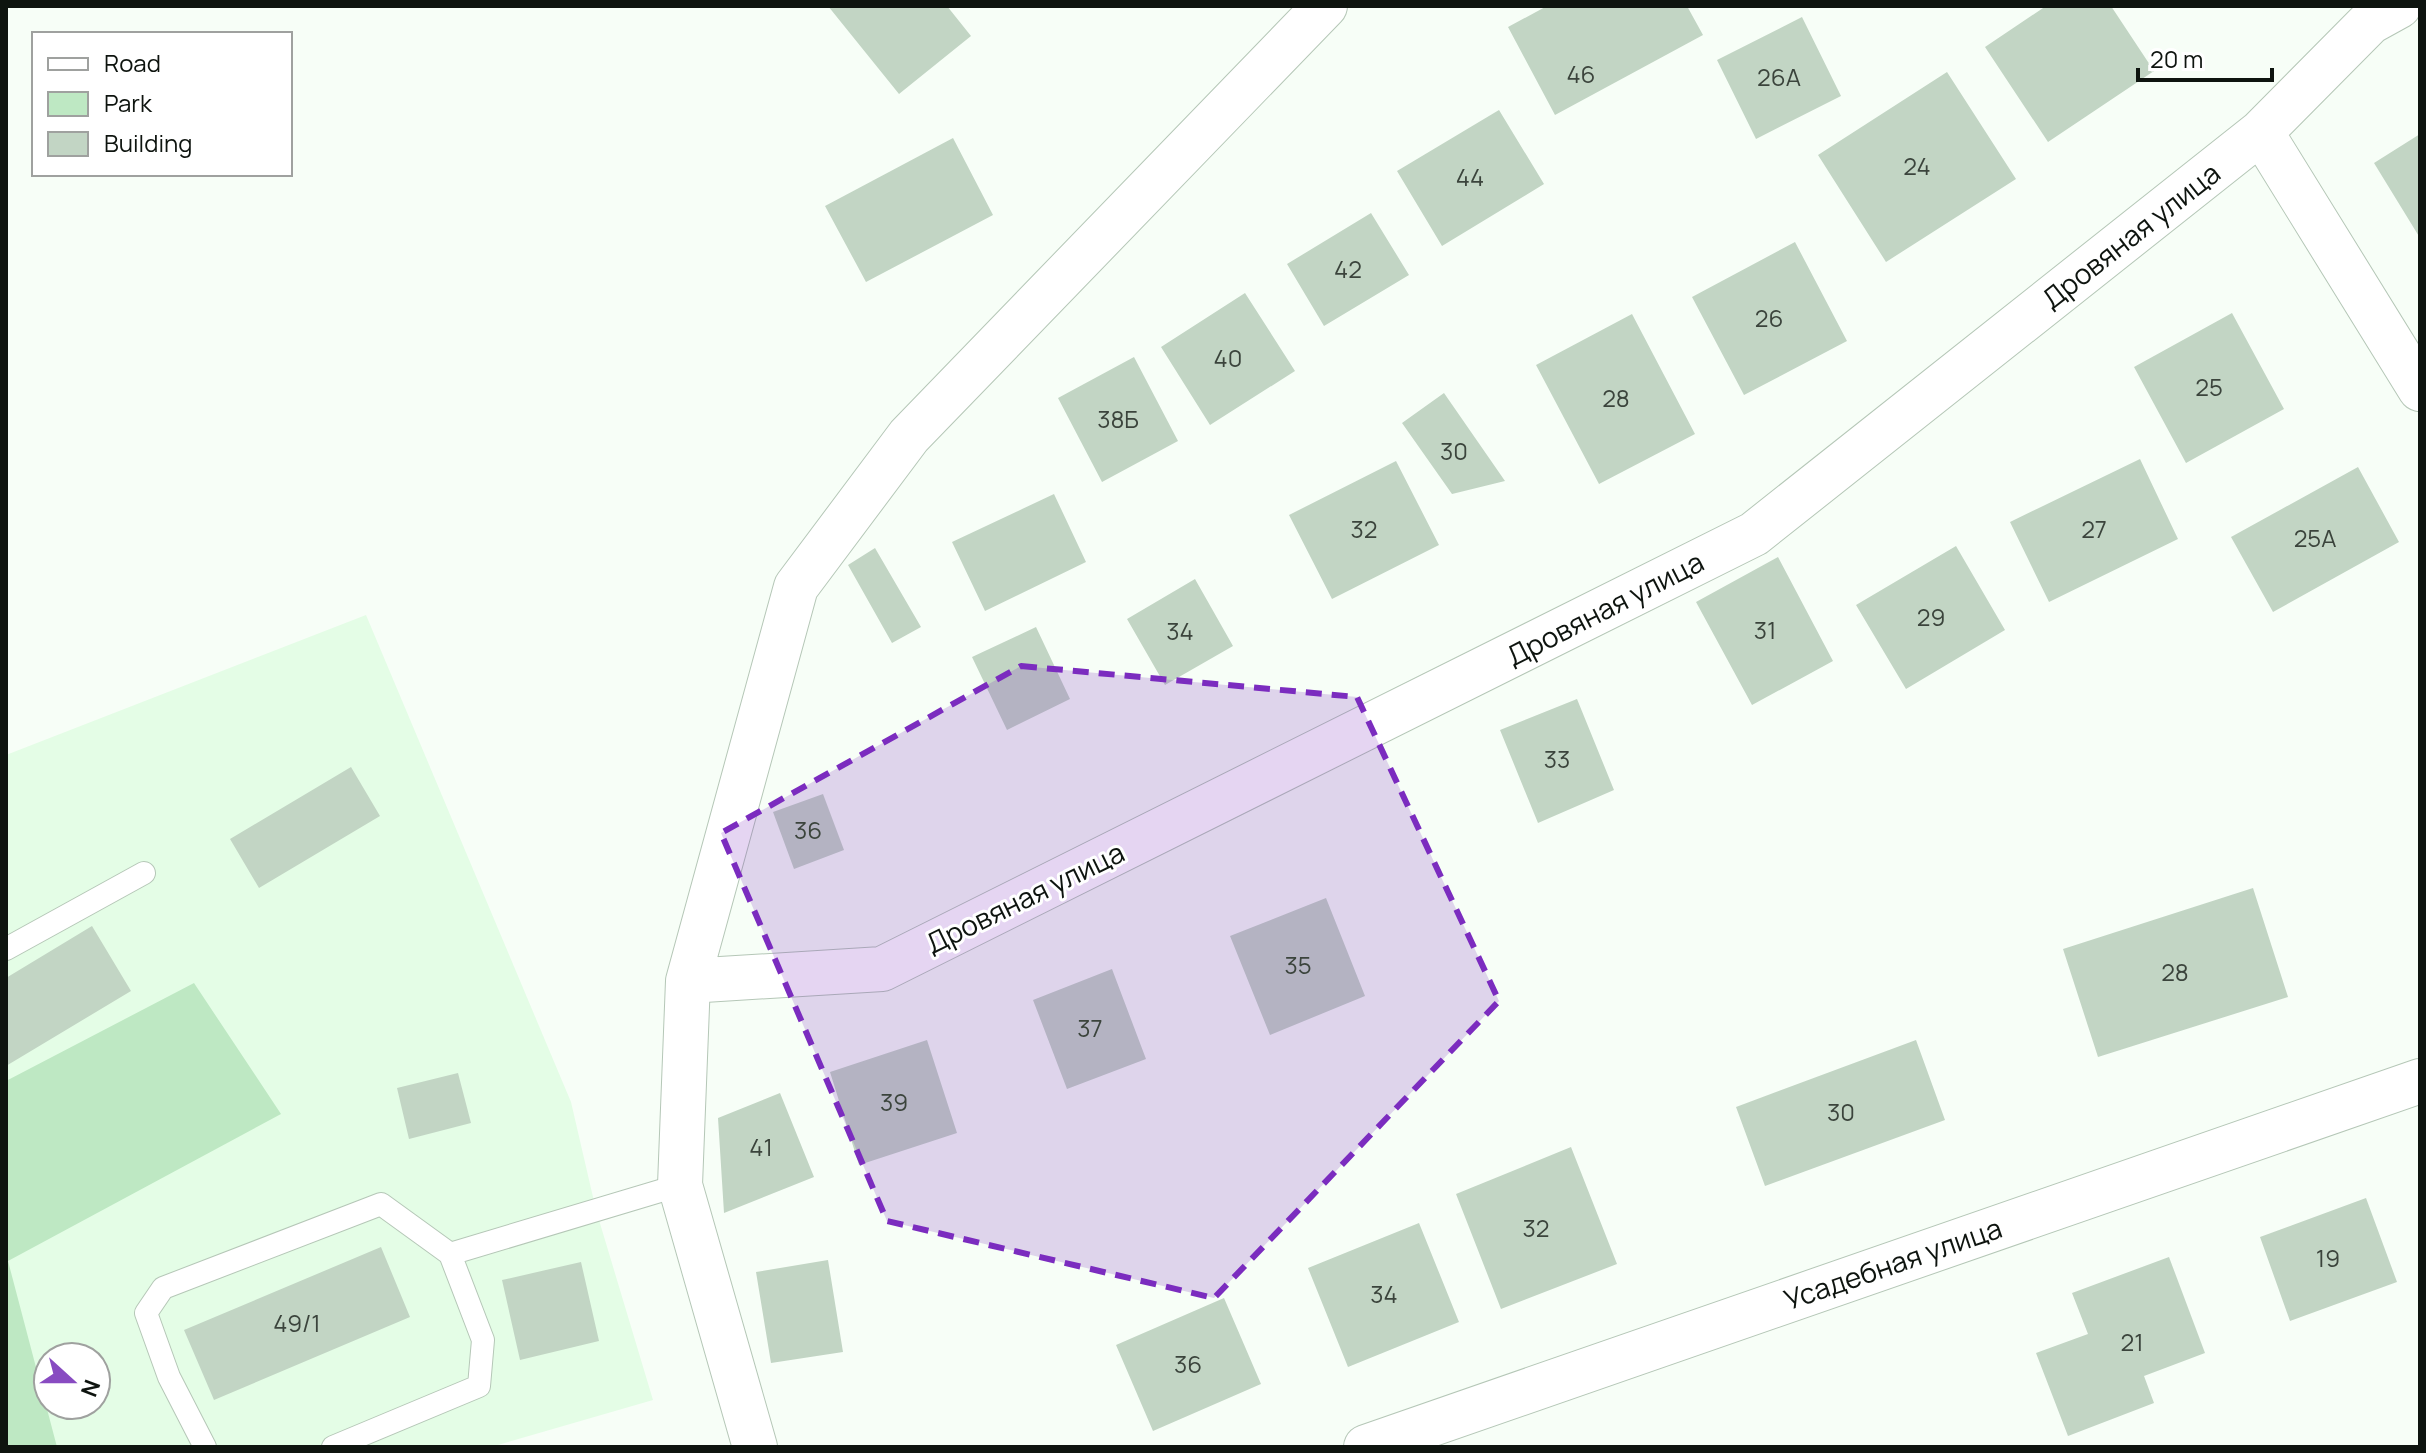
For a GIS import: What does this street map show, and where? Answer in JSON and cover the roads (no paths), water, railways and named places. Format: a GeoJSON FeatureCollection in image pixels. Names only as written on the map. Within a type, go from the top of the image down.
{"type":"FeatureCollection","features":[{"type":"Feature","properties":{"kind":"street"},"geometry":{"type":"LineString","coordinates":[[755,1447],[680,1185],[688,981],[796,587],[909,436],[1325,6]]}},
{"type":"Feature","properties":{"kind":"street","name":"Дровяная улица"},"geometry":{"type":"LineString","coordinates":[[688,981],[882,969],[1754,534],[2261,132],[2370,22],[2399,6]]}},
{"type":"Feature","properties":{"kind":"street"},"geometry":{"type":"LineString","coordinates":[[2261,132],[2420,389]]}},
{"type":"Feature","properties":{"kind":"street","name":"Усадебная улица"},"geometry":{"type":"LineString","coordinates":[[1366,1447],[2420,1081]]}},
{"type":"Feature","properties":{"kind":"lane"},"geometry":{"type":"LineString","coordinates":[[6,949],[144,873]]}},
{"type":"Feature","properties":{"kind":"lane"},"geometry":{"type":"LineString","coordinates":[[450,1254],[680,1185]]}},
{"type":"Feature","properties":{"kind":"lane"},"geometry":{"type":"LineString","coordinates":[[205,1447],[169,1377],[146,1313],[163,1288],[381,1204],[450,1254],[483,1340],[479,1386],[333,1447]]}}]}
